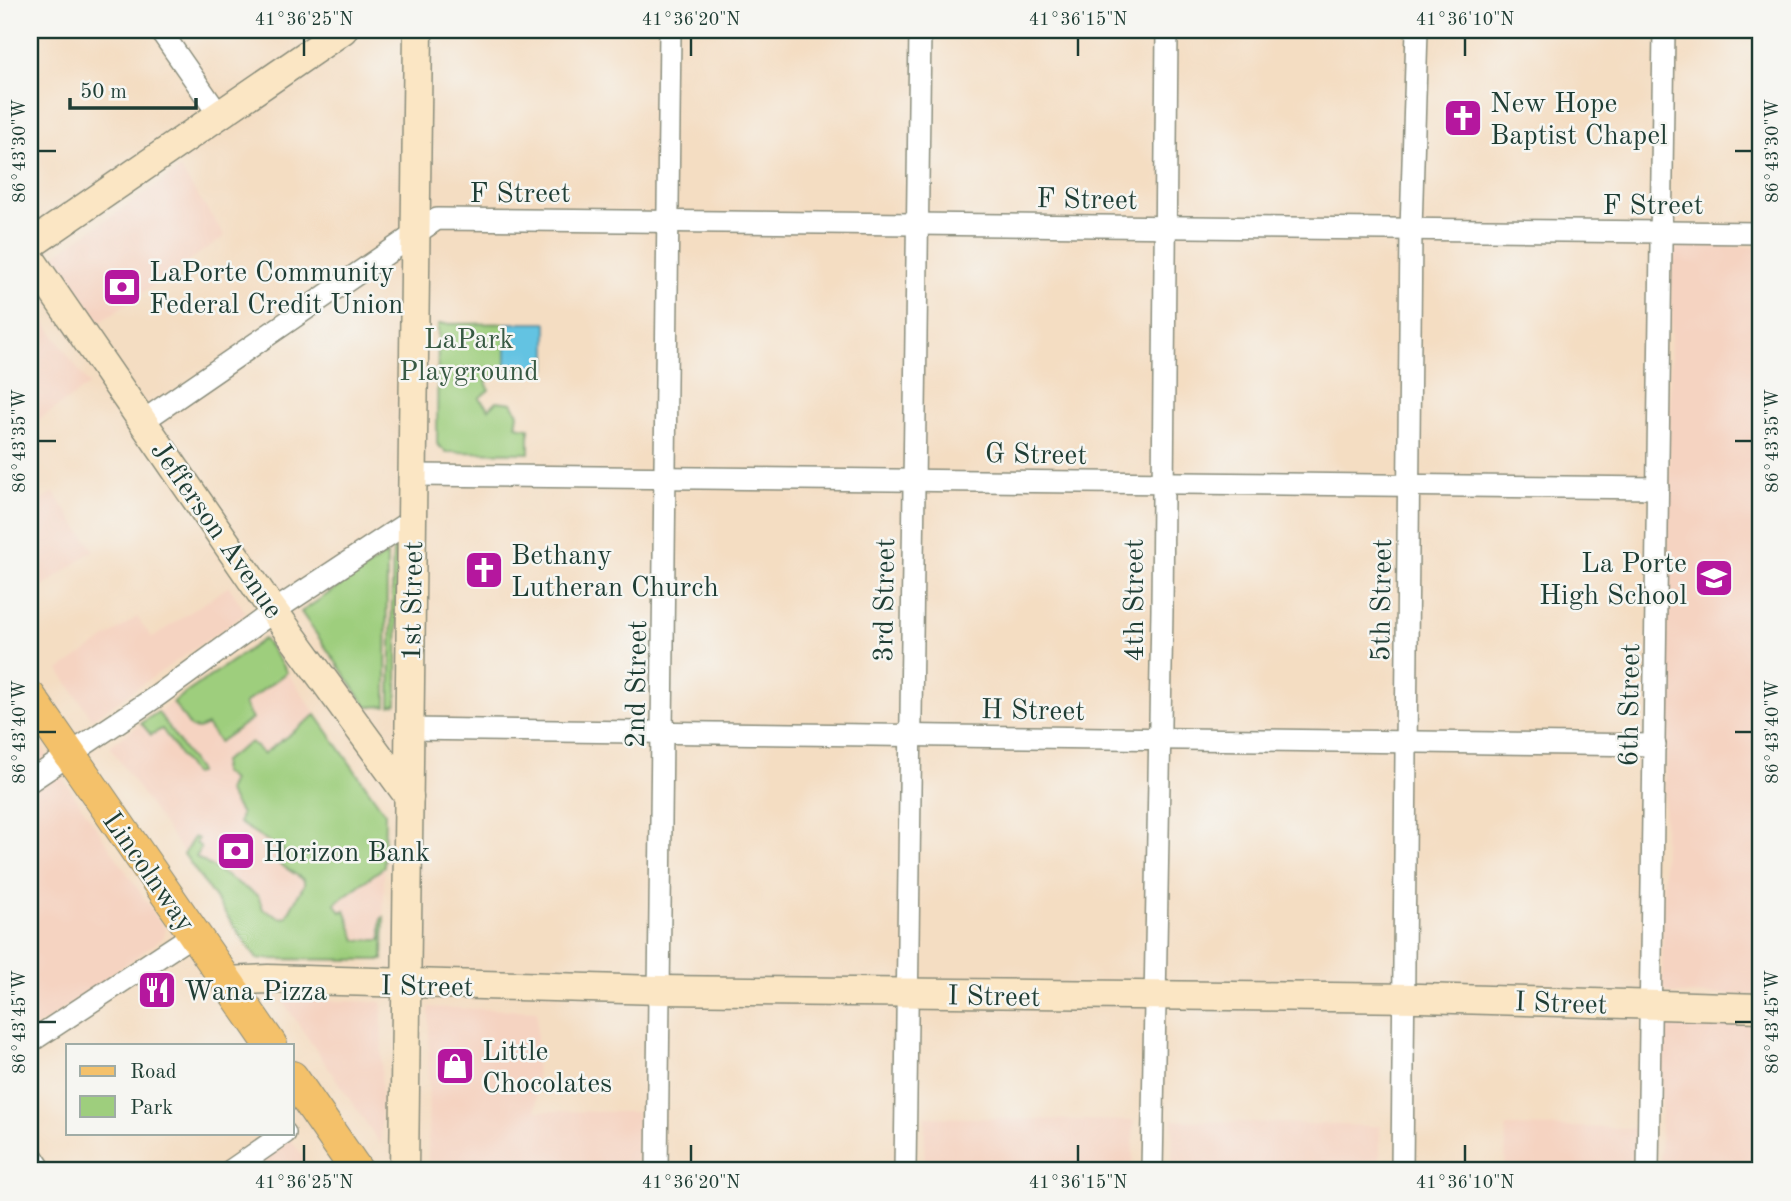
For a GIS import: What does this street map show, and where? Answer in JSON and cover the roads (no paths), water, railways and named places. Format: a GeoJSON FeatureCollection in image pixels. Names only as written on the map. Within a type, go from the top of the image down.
{"type":"FeatureCollection","features":[{"type":"Feature","properties":{"kind":"main road","name":"Lincolnway"},"geometry":{"type":"LineString","coordinates":[[30,697],[270,1044]]}},
{"type":"Feature","properties":{"kind":"main road"},"geometry":{"type":"LineString","coordinates":[[294,1084],[304,1120],[357,1171]]}},
{"type":"Feature","properties":{"kind":"street"},"geometry":{"type":"LineString","coordinates":[[160,30],[219,115]]}},
{"type":"Feature","properties":{"kind":"street"},"geometry":{"type":"LineString","coordinates":[[30,245],[343,30]]}},
{"type":"Feature","properties":{"kind":"street","name":"1st Street"},"geometry":{"type":"LineString","coordinates":[[404,1171],[418,30]]}},
{"type":"Feature","properties":{"kind":"street","name":"2nd Street"},"geometry":{"type":"LineString","coordinates":[[657,1171],[670,30]]}},
{"type":"Feature","properties":{"kind":"street","name":"3rd Street"},"geometry":{"type":"LineString","coordinates":[[905,1171],[920,30]]}},
{"type":"Feature","properties":{"kind":"street","name":"4th Street"},"geometry":{"type":"LineString","coordinates":[[1152,1171],[1167,30]]}},
{"type":"Feature","properties":{"kind":"street","name":"5th Street"},"geometry":{"type":"LineString","coordinates":[[1402,1171],[1411,230],[1417,30]]}},
{"type":"Feature","properties":{"kind":"street","name":"6th Street"},"geometry":{"type":"LineString","coordinates":[[1648,1171],[1664,30]]}},
{"type":"Feature","properties":{"kind":"street","name":"F Street"},"geometry":{"type":"LineString","coordinates":[[143,421],[415,232],[438,219],[1761,233]]}},
{"type":"Feature","properties":{"kind":"street","name":"Jefferson Avenue"},"geometry":{"type":"LineString","coordinates":[[30,258],[274,611],[409,797]]}},
{"type":"Feature","properties":{"kind":"street","name":"G Street"},"geometry":{"type":"LineString","coordinates":[[413,475],[1658,488]]}},
{"type":"Feature","properties":{"kind":"street"},"geometry":{"type":"LineString","coordinates":[[30,781],[157,696],[274,611],[413,519]]}},
{"type":"Feature","properties":{"kind":"street","name":"H Street"},"geometry":{"type":"LineString","coordinates":[[409,729],[1655,745]]}},
{"type":"Feature","properties":{"kind":"street"},"geometry":{"type":"LineString","coordinates":[[30,1042],[194,934]]}},
{"type":"Feature","properties":{"kind":"street","name":"I Street"},"geometry":{"type":"LineString","coordinates":[[226,981],[268,979],[660,990],[1404,999],[1761,1008]]}},
{"type":"Feature","properties":{"kind":"street"},"geometry":{"type":"LineString","coordinates":[[230,1171],[284,1134]]}},
{"type":"Feature","properties":{"kind":"street"},"geometry":{"type":"LineString","coordinates":[[30,1153],[42,1171]]}},
{"type":"Feature","properties":{"kind":"water"},"geometry":{"type":"Polygon","coordinates":[[[506,323],[547,323],[547,369],[506,368],[506,323]]]}},
{"type":"Feature","properties":{"kind":"place","name":"New Hope Baptist Chapel"},"geometry":{"type":"Point","coordinates":[1463,118]}},
{"type":"Feature","properties":{"kind":"place","name":"LaPorte Community Federal Credit Union"},"geometry":{"type":"Point","coordinates":[122,287]}},
{"type":"Feature","properties":{"kind":"place","name":"Bethany Lutheran Church"},"geometry":{"type":"Point","coordinates":[484,570]}},
{"type":"Feature","properties":{"kind":"place","name":"La Porte High School"},"geometry":{"type":"Point","coordinates":[1714,578]}},
{"type":"Feature","properties":{"kind":"place","name":"Horizon Bank"},"geometry":{"type":"Point","coordinates":[236,851]}},
{"type":"Feature","properties":{"kind":"place","name":"Wana Pizza"},"geometry":{"type":"Point","coordinates":[157,990]}},
{"type":"Feature","properties":{"kind":"place","name":"Little Chocolates"},"geometry":{"type":"Point","coordinates":[455,1066]}},
{"type":"Feature","properties":{"kind":"park label","name":"LaPark Playground"},"geometry":{"type":"Point","coordinates":[469,354]}}]}
